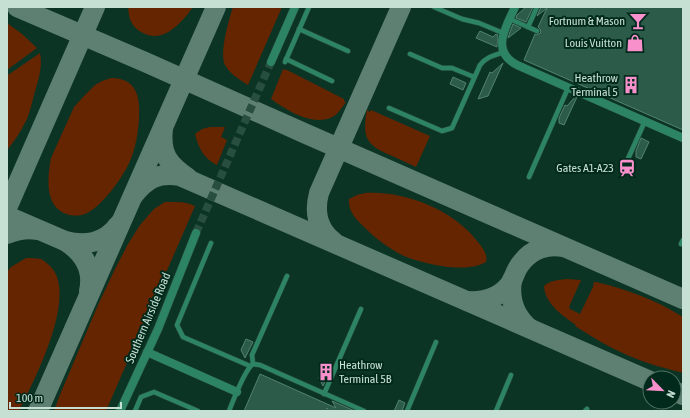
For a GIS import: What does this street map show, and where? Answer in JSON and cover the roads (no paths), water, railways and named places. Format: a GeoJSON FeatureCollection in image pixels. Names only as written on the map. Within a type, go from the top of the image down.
{"type":"FeatureCollection","features":[{"type":"Feature","properties":{"kind":"street"},"geometry":{"type":"LineString","coordinates":[[271,62],[295,7]]}},
{"type":"Feature","properties":{"kind":"street"},"geometry":{"type":"LineString","coordinates":[[515,7],[503,34],[502,41],[504,52],[514,64],[683,138]]}},
{"type":"Feature","properties":{"kind":"street","name":"Southern Airside Road"},"geometry":{"type":"LineString","coordinates":[[120,411],[158,329],[196,234]]}},
{"type":"Feature","properties":{"kind":"street"},"geometry":{"type":"LineString","coordinates":[[147,352],[237,392]]}},
{"type":"Feature","properties":{"kind":"lane"},"geometry":{"type":"LineString","coordinates":[[309,7],[286,60],[332,81]]}},
{"type":"Feature","properties":{"kind":"lane"},"geometry":{"type":"LineString","coordinates":[[434,7],[462,20],[479,23],[503,34]]}},
{"type":"Feature","properties":{"kind":"lane"},"geometry":{"type":"LineString","coordinates":[[528,27],[537,7]]}},
{"type":"Feature","properties":{"kind":"lane"},"geometry":{"type":"LineString","coordinates":[[510,19],[537,31]]}},
{"type":"Feature","properties":{"kind":"lane"},"geometry":{"type":"LineString","coordinates":[[299,29],[348,51]]}},
{"type":"Feature","properties":{"kind":"lane"},"geometry":{"type":"LineString","coordinates":[[389,108],[442,131],[452,128],[482,61],[490,56],[504,52]]}},
{"type":"Feature","properties":{"kind":"lane"},"geometry":{"type":"LineString","coordinates":[[410,54],[442,68],[452,68],[474,77]]}},
{"type":"Feature","properties":{"kind":"lane"},"geometry":{"type":"LineString","coordinates":[[529,176],[568,88]]}},
{"type":"Feature","properties":{"kind":"lane"},"geometry":{"type":"LineString","coordinates":[[627,161],[645,121]]}},
{"type":"Feature","properties":{"kind":"lane"},"geometry":{"type":"LineString","coordinates":[[211,243],[177,325],[182,337],[251,365],[260,365],[364,411]]}},
{"type":"Feature","properties":{"kind":"lane"},"geometry":{"type":"LineString","coordinates":[[229,411],[251,365],[252,355],[287,276]]}},
{"type":"Feature","properties":{"kind":"lane"},"geometry":{"type":"LineString","coordinates":[[324,394],[361,309]]}},
{"type":"Feature","properties":{"kind":"lane"},"geometry":{"type":"LineString","coordinates":[[406,411],[436,342]]}},
{"type":"Feature","properties":{"kind":"lane"},"geometry":{"type":"LineString","coordinates":[[496,411],[511,375]]}},
{"type":"Feature","properties":{"kind":"lane"},"geometry":{"type":"LineString","coordinates":[[135,411],[141,397],[154,392],[198,411]]}},
{"type":"Feature","properties":{"kind":"tunnel"},"geometry":{"type":"LineString","coordinates":[[196,233],[271,62]]}},
{"type":"Feature","properties":{"kind":"place","name":"Fortnum & Mason"},"geometry":{"type":"Point","coordinates":[638,21]}},
{"type":"Feature","properties":{"kind":"place","name":"Louis Vuitton"},"geometry":{"type":"Point","coordinates":[635,43]}},
{"type":"Feature","properties":{"kind":"place","name":"Heathrow Terminal 5"},"geometry":{"type":"Point","coordinates":[631,85]}},
{"type":"Feature","properties":{"kind":"place","name":"Gates A1-A23"},"geometry":{"type":"Point","coordinates":[627,168]}},
{"type":"Feature","properties":{"kind":"place","name":"Heathrow Terminal 5B"},"geometry":{"type":"Point","coordinates":[326,372]}}]}
